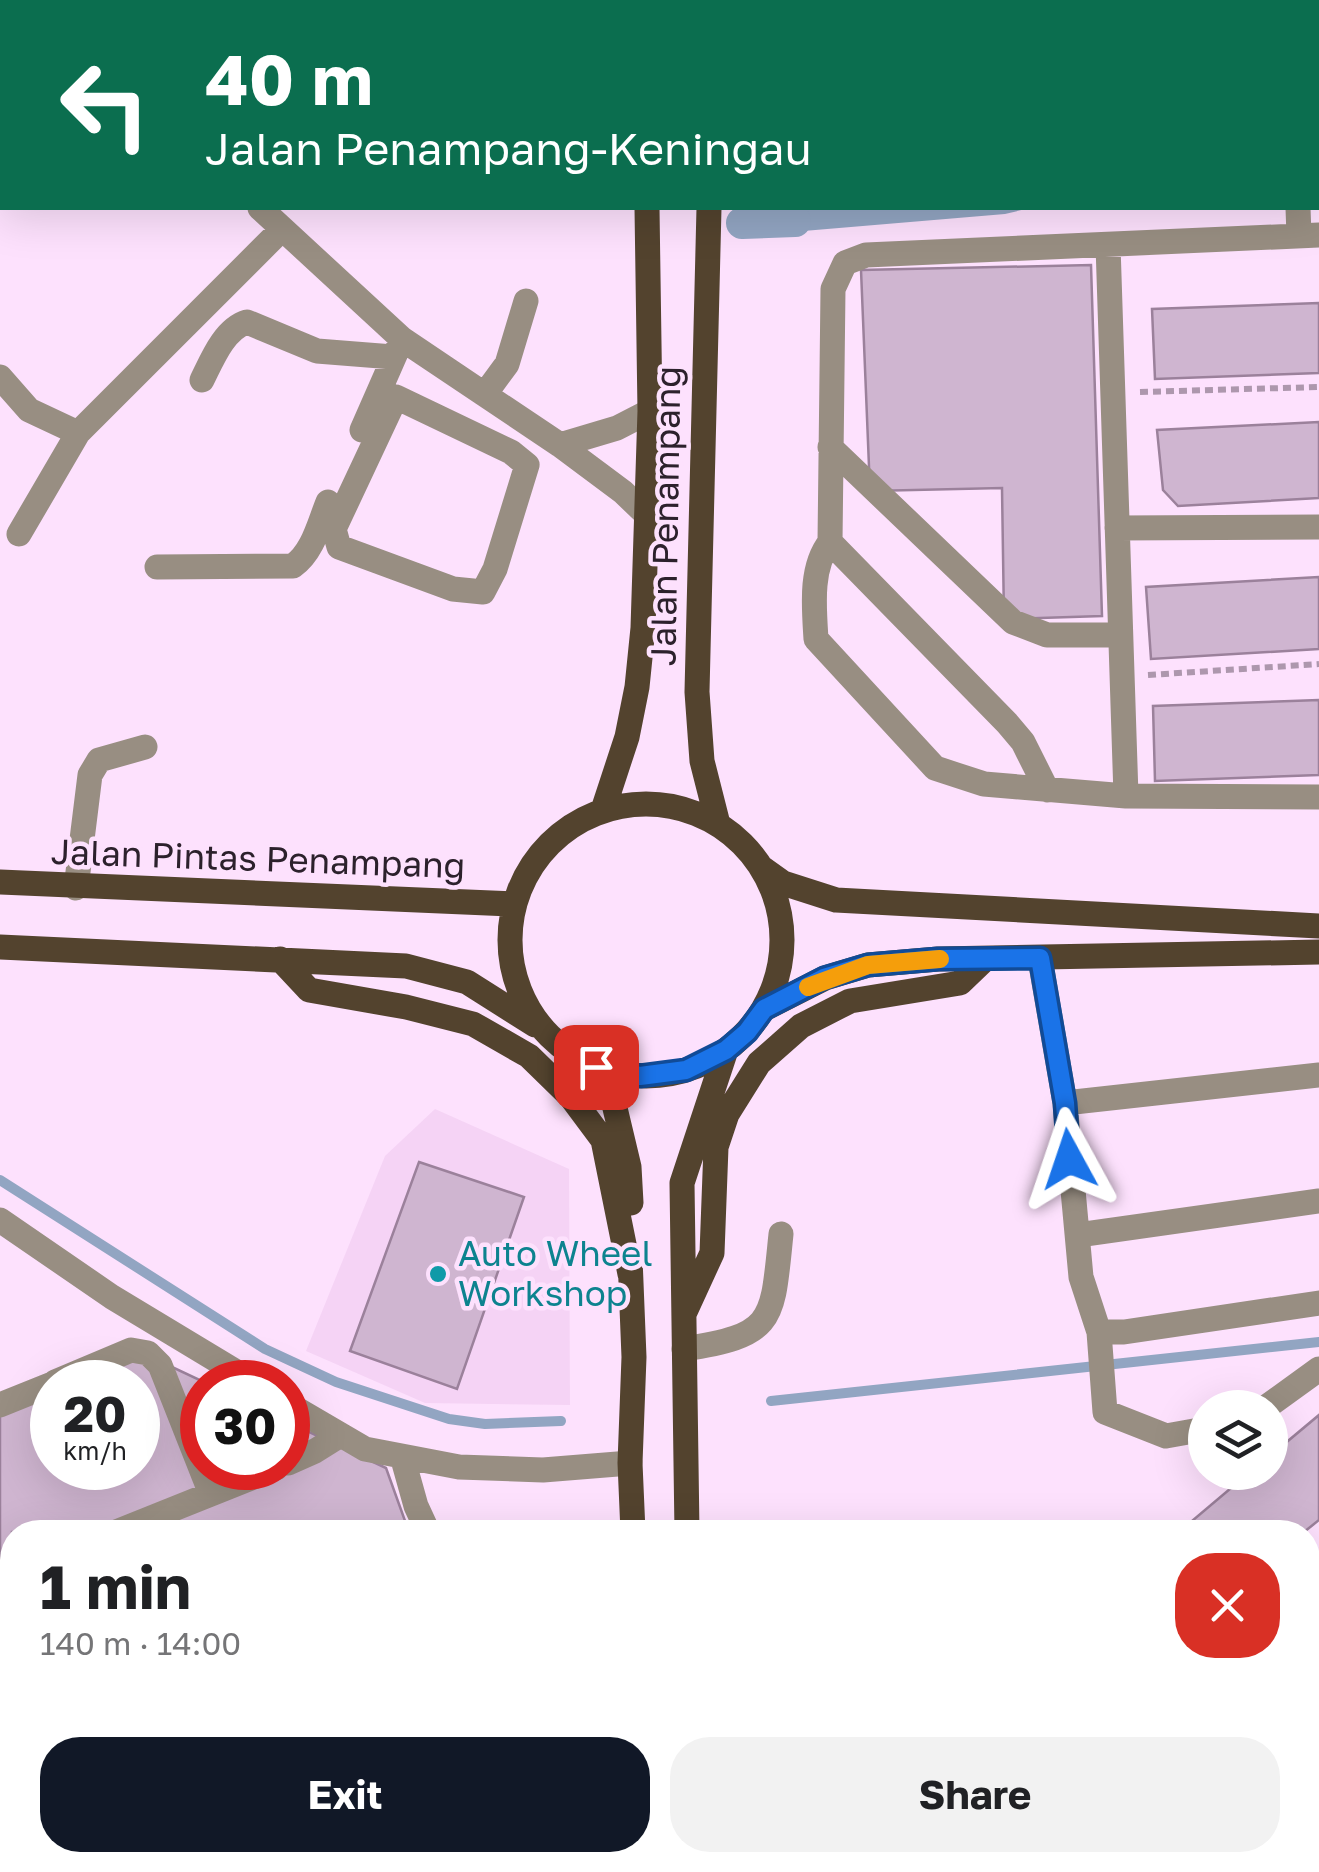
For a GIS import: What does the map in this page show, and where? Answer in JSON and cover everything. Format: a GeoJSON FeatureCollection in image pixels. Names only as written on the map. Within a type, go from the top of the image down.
{"type":"FeatureCollection","features":[{"type":"Feature","properties":{"kind":"main road","name":"Jalan Penampang"},"geometry":{"type":"LineString","coordinates":[[603,810],[627,738],[637,687],[648,516],[647,210]]}},
{"type":"Feature","properties":{"kind":"main road","name":"Jalan Penampang"},"geometry":{"type":"LineString","coordinates":[[709,210],[697,692],[702,762],[718,824]]}},
{"type":"Feature","properties":{"kind":"main road"},"geometry":{"type":"LineString","coordinates":[[632,1520],[630,1462],[634,1357],[629,1167],[614,1104],[550,1036],[519,992],[509,948],[513,904],[532,863],[563,831],[603,810],[642,804],[682,808],[718,824],[762,868],[784,883],[836,900],[1319,926]]}},
{"type":"Feature","properties":{"kind":"main road"},"geometry":{"type":"LineString","coordinates":[[0,947],[406,966],[466,982],[596,1067],[640,1076],[686,1070],[726,1050],[747,1032],[764,1009],[778,976],[782,939],[777,902],[762,868]]}},
{"type":"Feature","properties":{"kind":"main road","name":"Jalan Pintas Penampang"},"geometry":{"type":"LineString","coordinates":[[0,882],[513,904]]}},
{"type":"Feature","properties":{"kind":"main road"},"geometry":{"type":"LineString","coordinates":[[764,1009],[824,978],[868,965],[938,959],[1319,952]]}},
{"type":"Feature","properties":{"kind":"main road"},"geometry":{"type":"LineString","coordinates":[[280,960],[309,990],[474,1024],[529,1056],[571,1097],[603,1140],[630,1274]]}},
{"type":"Feature","properties":{"kind":"main road"},"geometry":{"type":"LineString","coordinates":[[684,1314],[712,1253],[716,1147],[726,1114],[759,1063],[801,1026],[850,1001],[960,982],[984,960]]}},
{"type":"Feature","properties":{"kind":"main road"},"geometry":{"type":"LineString","coordinates":[[687,1520],[682,1183],[726,1050]]}},
{"type":"Feature","properties":{"kind":"street"},"geometry":{"type":"LineString","coordinates":[[262,210],[397,348],[485,394],[624,492],[648,516]]}},
{"type":"Feature","properties":{"kind":"street"},"geometry":{"type":"LineString","coordinates":[[1299,210],[1309,236],[866,255],[845,263],[834,288],[830,542],[817,558],[816,640],[934,768],[984,784],[1126,796],[1319,797]]}},
{"type":"Feature","properties":{"kind":"street"},"geometry":{"type":"LineString","coordinates":[[19,534],[78,433],[282,228]]}},
{"type":"Feature","properties":{"kind":"street"},"geometry":{"type":"LineString","coordinates":[[1108,244],[1126,796]]}},
{"type":"Feature","properties":{"kind":"street"},"geometry":{"type":"LineString","coordinates":[[485,394],[508,364],[526,301]]}},
{"type":"Feature","properties":{"kind":"street"},"geometry":{"type":"LineString","coordinates":[[202,380],[236,326],[247,322],[317,351],[397,348]]}},
{"type":"Feature","properties":{"kind":"street"},"geometry":{"type":"LineString","coordinates":[[157,567],[279,568],[299,562],[312,542],[397,348]]}},
{"type":"Feature","properties":{"kind":"street"},"geometry":{"type":"LineString","coordinates":[[0,377],[29,410],[78,433]]}},
{"type":"Feature","properties":{"kind":"street"},"geometry":{"type":"LineString","coordinates":[[528,465],[510,452],[396,397],[334,530],[339,547],[454,590],[484,592],[528,465],[553,440],[617,428],[650,411]]}},
{"type":"Feature","properties":{"kind":"street"},"geometry":{"type":"LineString","coordinates":[[830,448],[1013,622],[1047,634],[1120,635]]}},
{"type":"Feature","properties":{"kind":"street"},"geometry":{"type":"LineString","coordinates":[[1117,528],[1319,526]]}},
{"type":"Feature","properties":{"kind":"street"},"geometry":{"type":"LineString","coordinates":[[830,542],[1007,723],[1023,742],[1047,790]]}},
{"type":"Feature","properties":{"kind":"street"},"geometry":{"type":"LineString","coordinates":[[76,888],[90,775],[98,760],[145,748]]}},
{"type":"Feature","properties":{"kind":"street"},"geometry":{"type":"LineString","coordinates":[[1040,958],[1065,1103],[1081,1276],[1099,1332],[1104,1412],[1166,1436],[1188,1432]]}},
{"type":"Feature","properties":{"kind":"street"},"geometry":{"type":"LineString","coordinates":[[1065,1103],[1319,1075]]}},
{"type":"Feature","properties":{"kind":"street"},"geometry":{"type":"LineString","coordinates":[[1078,1235],[1319,1201]]}},
{"type":"Feature","properties":{"kind":"street"},"geometry":{"type":"LineString","coordinates":[[0,1220],[112,1297],[216,1360]]}},
{"type":"Feature","properties":{"kind":"street"},"geometry":{"type":"LineString","coordinates":[[684,1349],[724,1342],[751,1332],[765,1320],[775,1293],[781,1234]]}},
{"type":"Feature","properties":{"kind":"street"},"geometry":{"type":"LineString","coordinates":[[1099,1332],[1124,1332],[1319,1304]]}},
{"type":"Feature","properties":{"kind":"street"},"geometry":{"type":"LineString","coordinates":[[108,1360],[132,1350],[148,1353],[156,1360]]}},
{"type":"Feature","properties":{"kind":"street"},"geometry":{"type":"LineString","coordinates":[[160,1364],[211,1494]]}},
{"type":"Feature","properties":{"kind":"street"},"geometry":{"type":"LineString","coordinates":[[1288,1392],[1319,1369]]}},
{"type":"Feature","properties":{"kind":"street"},"geometry":{"type":"LineString","coordinates":[[0,1406],[30,1393]]}},
{"type":"Feature","properties":{"kind":"street"},"geometry":{"type":"LineString","coordinates":[[310,1418],[365,1449],[459,1467],[543,1470],[630,1462]]}},
{"type":"Feature","properties":{"kind":"street"},"geometry":{"type":"LineString","coordinates":[[310,1454],[339,1436]]}},
{"type":"Feature","properties":{"kind":"street"},"geometry":{"type":"LineString","coordinates":[[402,1456],[422,1520]]}},
{"type":"Feature","properties":{"kind":"street"},"geometry":{"type":"LineString","coordinates":[[146,1520],[221,1490]]}},
{"type":"Feature","properties":{"kind":"path"},"geometry":{"type":"LineString","coordinates":[[1112,393],[1319,387]]}},
{"type":"Feature","properties":{"kind":"path"},"geometry":{"type":"LineString","coordinates":[[1122,677],[1319,664]]}},
{"type":"Feature","properties":{"kind":"shaded area"},"geometry":{"type":"Polygon","coordinates":[[[435,1109],[569,1169],[570,1405],[425,1403],[306,1351],[385,1156],[435,1109]]]}},
{"type":"Feature","properties":{"kind":"water"},"geometry":{"type":"Polygon","coordinates":[[[793,210],[1022,210],[756,235],[753,212],[793,210]]]}},
{"type":"Feature","properties":{"kind":"building"},"geometry":{"type":"Polygon","coordinates":[[[1091,265],[1102,616],[1004,619],[1002,488],[870,491],[861,270],[1091,265]]]}},
{"type":"Feature","properties":{"kind":"building"},"geometry":{"type":"Polygon","coordinates":[[[1319,303],[1319,373],[1155,379],[1152,309],[1319,303]]]}},
{"type":"Feature","properties":{"kind":"building"},"geometry":{"type":"Polygon","coordinates":[[[1319,422],[1319,498],[1178,506],[1163,490],[1157,430],[1319,422]]]}},
{"type":"Feature","properties":{"kind":"building"},"geometry":{"type":"Polygon","coordinates":[[[1319,577],[1319,649],[1151,659],[1146,587],[1319,577]]]}},
{"type":"Feature","properties":{"kind":"building"},"geometry":{"type":"Polygon","coordinates":[[[1319,700],[1319,775],[1155,781],[1153,706],[1319,700]]]}},
{"type":"Feature","properties":{"kind":"building","name":"Auto Wheel Workshop"},"geometry":{"type":"Polygon","coordinates":[[[419,1162],[524,1197],[457,1389],[350,1351],[419,1162]]]}},
{"type":"Feature","properties":{"kind":"building"},"geometry":{"type":"Polygon","coordinates":[[[138,1351],[157,1360],[111,1360],[138,1351]]]}},
{"type":"Feature","properties":{"kind":"building"},"geometry":{"type":"Polygon","coordinates":[[[160,1361],[180,1371],[180,1490],[310,1490],[310,1432],[386,1468],[405,1520],[0,1520],[0,1397],[30,1387],[30,1490],[160,1490],[160,1361]]]}},
{"type":"Feature","properties":{"kind":"building"},"geometry":{"type":"Polygon","coordinates":[[[1319,1415],[1319,1520],[1193,1520],[1229,1490],[1288,1490],[1288,1441],[1319,1415]]]}},
{"type":"Feature","properties":{"kind":"waterway"},"geometry":{"type":"LineString","coordinates":[[742,223],[795,221]]}},
{"type":"Feature","properties":{"kind":"waterway"},"geometry":{"type":"LineString","coordinates":[[0,1180],[265,1349],[336,1382],[449,1419],[485,1424],[561,1421]]}},
{"type":"Feature","properties":{"kind":"waterway"},"geometry":{"type":"LineString","coordinates":[[771,1401],[1319,1342]]}},
{"type":"Feature","properties":{"kind":"slow traffic"},"geometry":{"type":"LineString","coordinates":[[808,987],[868,965],[940,959]]}},
{"type":"Feature","properties":{"kind":"place","name":"Auto Wheel Workshop"},"geometry":{"type":"Point","coordinates":[438,1274]}},
{"type":"Feature","properties":{"kind":"route"},"geometry":{"type":"LineString","coordinates":[[596,1067],[640,1076],[686,1070],[726,1050],[747,1032],[764,1009],[824,978],[868,965],[938,959],[1040,958],[1065,1103],[1069,1159]]}}]}
